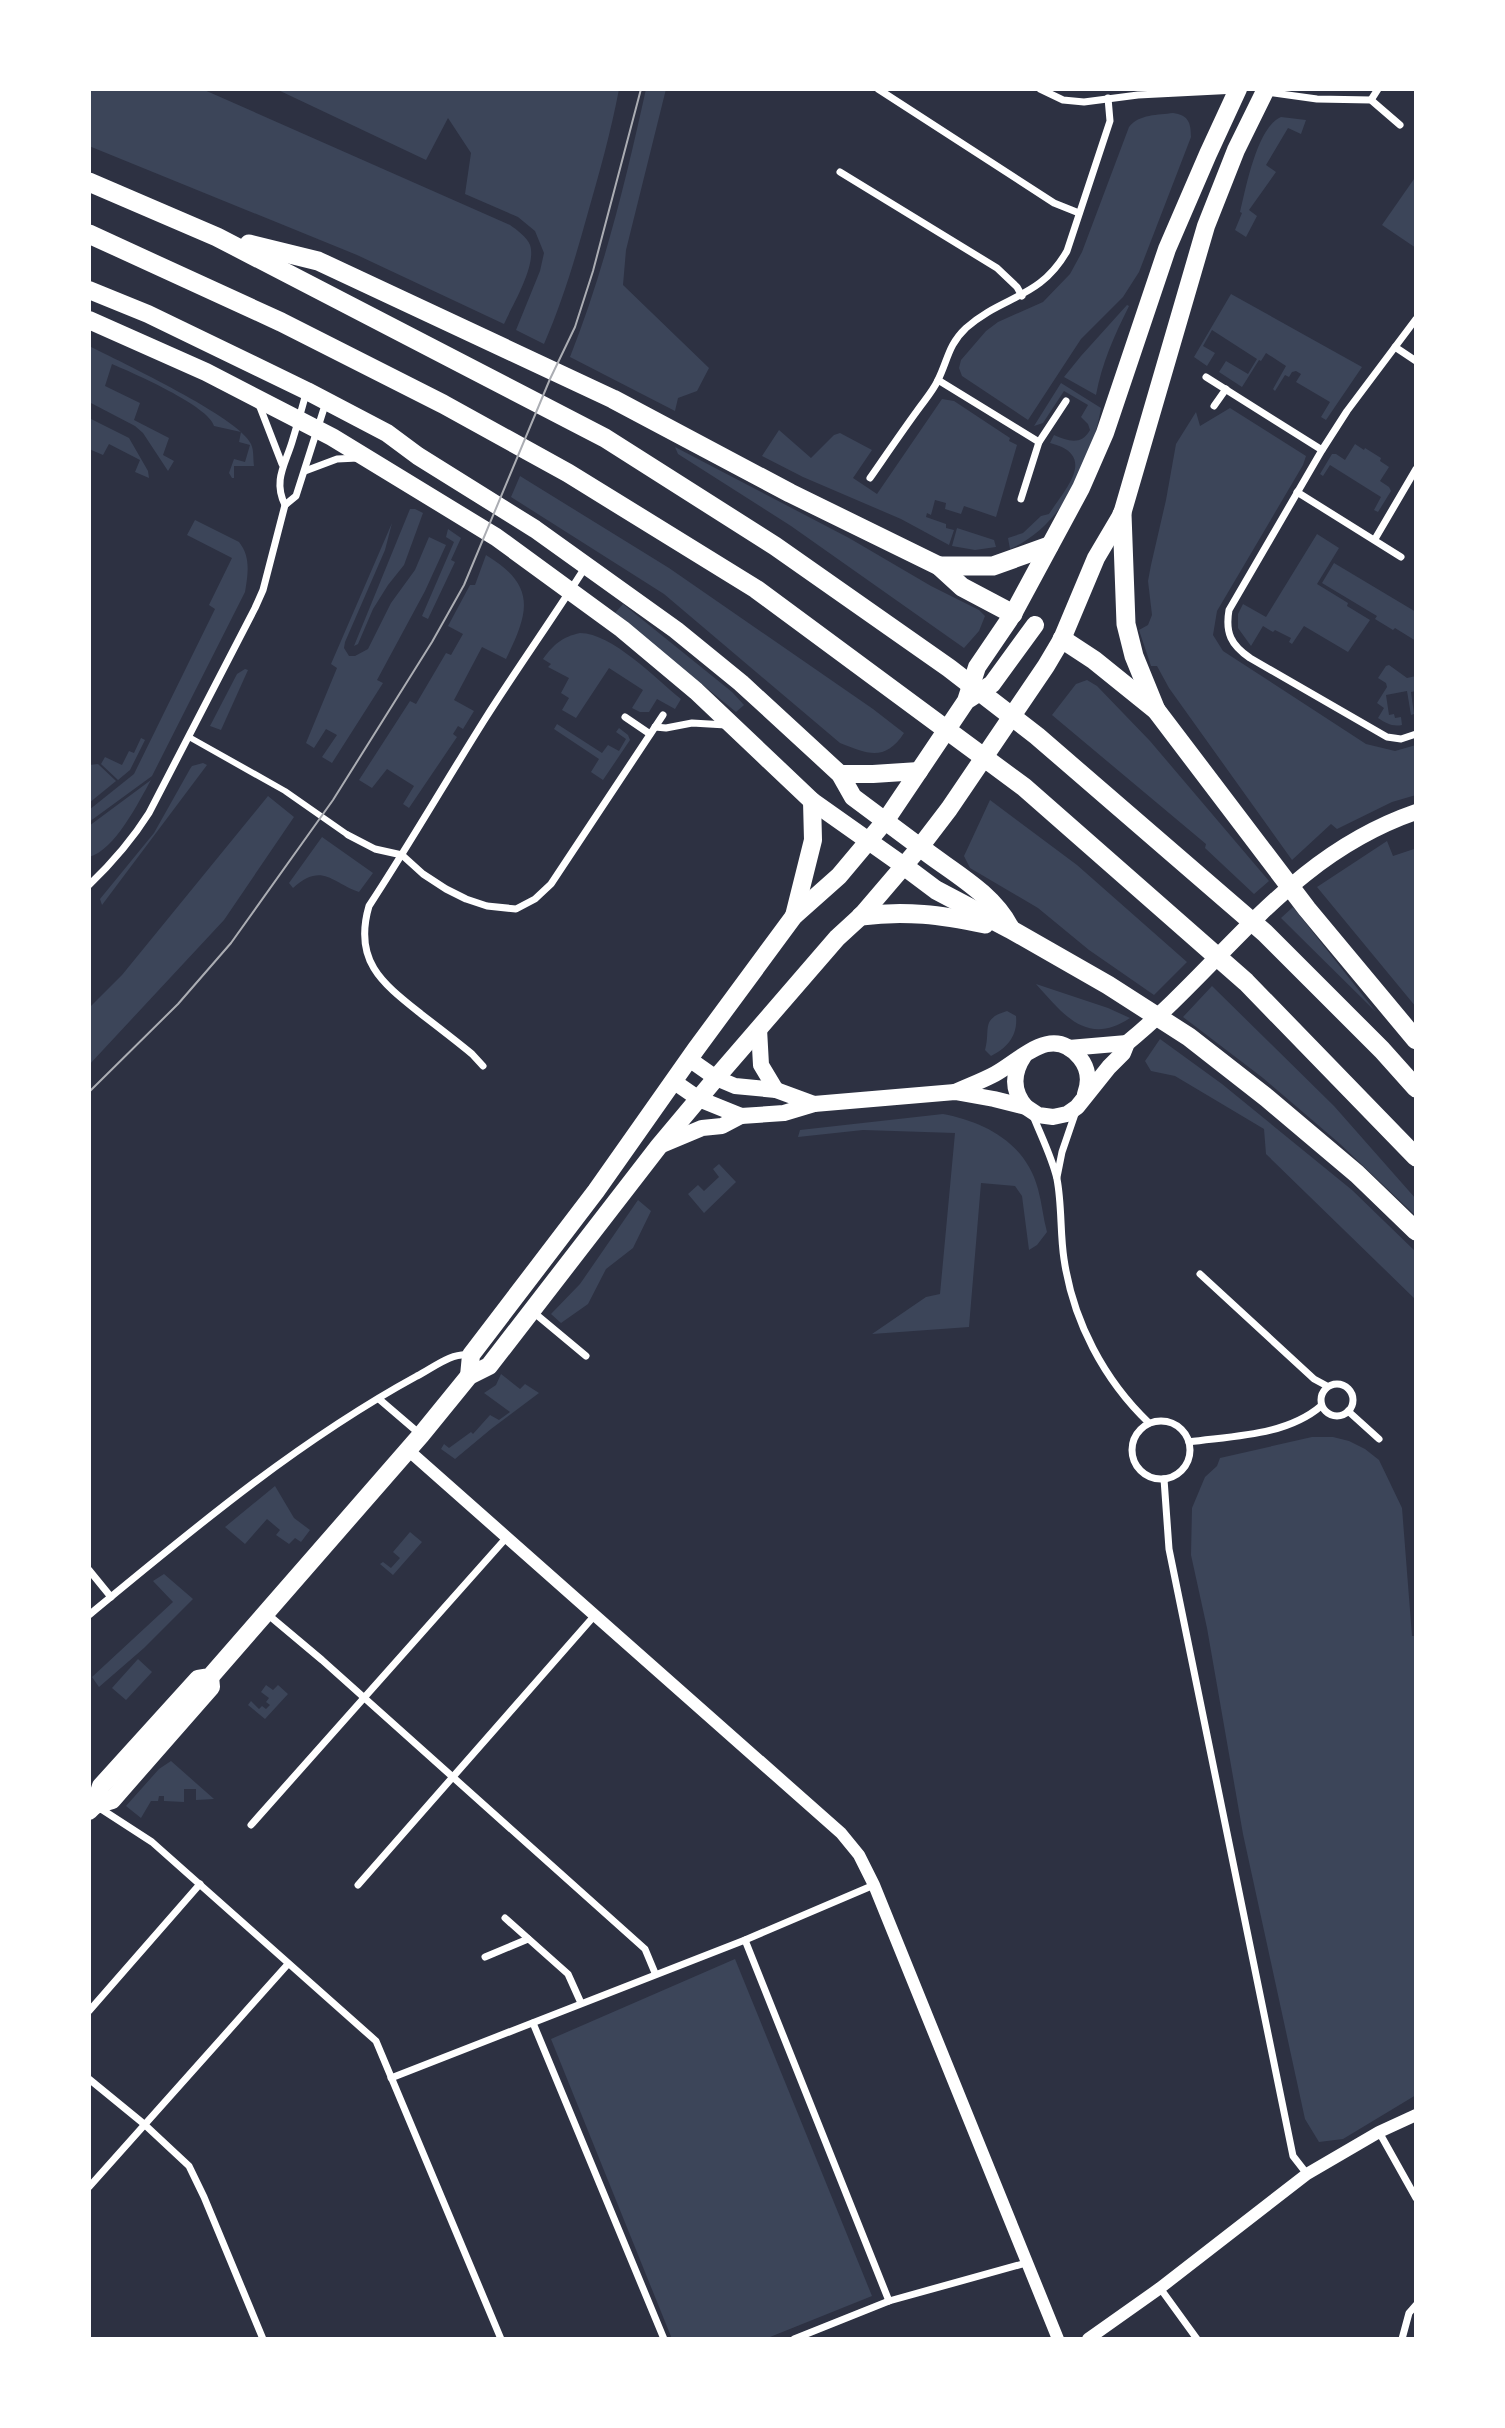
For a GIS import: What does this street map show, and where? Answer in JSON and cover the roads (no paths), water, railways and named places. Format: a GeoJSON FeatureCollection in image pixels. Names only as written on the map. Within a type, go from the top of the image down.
{"type":"FeatureCollection","features":[{"type":"Feature","properties":{"kind":"highway"},"geometry":{"type":"LineString","coordinates":[[92,1808],[101,1786],[123,1760],[198,1679],[210,1677],[469,1376],[489,1366],[659,1146],[836,938],[861,916],[949,809],[1062,639],[1096,558],[1122,514],[1206,226],[1236,150],[1265,91],[1238,90],[1167,249],[1105,433],[1082,488],[1013,614],[977,667],[966,701],[886,820],[839,876],[794,916],[596,1191],[471,1355],[469,1376]]}},
{"type":"Feature","properties":{"kind":"highway"},"geometry":{"type":"LineString","coordinates":[[89,182],[217,237],[605,438],[775,546],[949,668],[1037,736],[1265,933],[1382,1049],[1416,1088]]}},
{"type":"Feature","properties":{"kind":"highway"},"geometry":{"type":"LineString","coordinates":[[89,234],[281,322],[443,404],[568,473],[756,590],[1024,787],[1246,982],[1416,1157]]}},
{"type":"Feature","properties":{"kind":"highway"},"geometry":{"type":"LineString","coordinates":[[217,237],[318,261],[613,399],[790,494],[939,566],[962,587],[1081,651],[1156,710],[1307,909],[1416,1041]]}},
{"type":"Feature","properties":{"kind":"highway"},"geometry":{"type":"LineString","coordinates":[[89,289],[148,314],[387,433],[418,456],[535,528],[676,630],[741,682],[840,774],[853,797],[965,880],[1002,913],[1010,929]]}},
{"type":"Feature","properties":{"kind":"highway"},"geometry":{"type":"LineString","coordinates":[[89,320],[183,361],[317,429],[413,484],[496,537],[622,629],[734,726],[812,801],[904,866],[961,912]]}},
{"type":"Feature","properties":{"kind":"highway"},"geometry":{"type":"LineString","coordinates":[[1122,514],[1126,624],[1134,656],[1156,710]]}},
{"type":"Feature","properties":{"kind":"highway"},"geometry":{"type":"LineString","coordinates":[[939,566],[1005,564],[1049,546]]}},
{"type":"Feature","properties":{"kind":"highway"},"geometry":{"type":"LineString","coordinates":[[966,701],[992,684],[1035,625]]}},
{"type":"Feature","properties":{"kind":"highway"},"geometry":{"type":"LineString","coordinates":[[840,774],[873,775],[919,771]]}},
{"type":"Feature","properties":{"kind":"highway"},"geometry":{"type":"LineString","coordinates":[[794,916],[813,840],[812,801]]}},
{"type":"Feature","properties":{"kind":"highway"},"geometry":{"type":"LineString","coordinates":[[861,916],[892,911],[961,912],[1010,929],[1108,985],[1189,1037],[1307,1131],[1357,1174],[1416,1231]]}},
{"type":"Feature","properties":{"kind":"main road"},"geometry":{"type":"LineString","coordinates":[[659,1146],[702,1128],[722,1126],[741,1116],[784,1113],[814,1104],[955,1092],[1053,1117],[1067,1114],[1081,1102],[1134,1038],[1303,874],[1328,856],[1382,825],[1416,812]]}},
{"type":"Feature","properties":{"kind":"main road"},"geometry":{"type":"LineString","coordinates":[[759,1029],[761,1065],[776,1090]]}},
{"type":"Feature","properties":{"kind":"main road"},"geometry":{"type":"LineString","coordinates":[[1029,1110],[1017,1095],[1014,1086],[1018,1065],[1029,1051],[1045,1044],[1069,1048],[1134,1038]]}},
{"type":"Feature","properties":{"kind":"main road"},"geometry":{"type":"LineString","coordinates":[[1069,1048],[1086,1068],[1088,1081],[1081,1102]]}},
{"type":"Feature","properties":{"kind":"main road"},"geometry":{"type":"LineString","coordinates":[[955,1092],[996,1074],[1024,1056]]}},
{"type":"Feature","properties":{"kind":"main road"},"geometry":{"type":"LineString","coordinates":[[689,1059],[716,1077],[736,1086],[776,1090],[814,1104]]}},
{"type":"Feature","properties":{"kind":"main road"},"geometry":{"type":"LineString","coordinates":[[673,1081],[699,1099],[741,1116]]}},
{"type":"Feature","properties":{"kind":"street"},"geometry":{"type":"LineString","coordinates":[[878,89],[1054,203],[1079,213]]}},
{"type":"Feature","properties":{"kind":"street"},"geometry":{"type":"LineString","coordinates":[[1040,89],[1063,100],[1084,102],[1138,92],[1238,90]]}},
{"type":"Feature","properties":{"kind":"street"},"geometry":{"type":"LineString","coordinates":[[1371,100],[1378,89]]}},
{"type":"Feature","properties":{"kind":"street"},"geometry":{"type":"LineString","coordinates":[[1265,91],[1317,99],[1371,100],[1400,125]]}},
{"type":"Feature","properties":{"kind":"street"},"geometry":{"type":"LineString","coordinates":[[870,478],[939,380],[945,358],[966,328],[992,310],[1022,296],[1048,278],[1058,267],[1067,251],[1110,121],[1108,99]]}},
{"type":"Feature","properties":{"kind":"street"},"geometry":{"type":"LineString","coordinates":[[840,172],[997,268],[1017,287],[1022,296]]}},
{"type":"Feature","properties":{"kind":"street"},"geometry":{"type":"LineString","coordinates":[[1416,319],[1347,411],[1229,610],[1229,638],[1233,645],[1250,658],[1387,737],[1401,738],[1416,734]]}},
{"type":"Feature","properties":{"kind":"street"},"geometry":{"type":"LineString","coordinates":[[1395,347],[1416,361]]}},
{"type":"Feature","properties":{"kind":"street"},"geometry":{"type":"LineString","coordinates":[[1206,376],[1322,450]]}},
{"type":"Feature","properties":{"kind":"street"},"geometry":{"type":"LineString","coordinates":[[939,380],[1039,442]]}},
{"type":"Feature","properties":{"kind":"street"},"geometry":{"type":"LineString","coordinates":[[1214,406],[1226,389]]}},
{"type":"Feature","properties":{"kind":"street"},"geometry":{"type":"LineString","coordinates":[[285,505],[279,494],[282,464],[291,446],[307,391]]}},
{"type":"Feature","properties":{"kind":"street"},"geometry":{"type":"LineString","coordinates":[[256,398],[282,464]]}},
{"type":"Feature","properties":{"kind":"street"},"geometry":{"type":"LineString","coordinates":[[89,885],[135,835],[163,790],[263,590],[285,505],[296,496],[327,401]]}},
{"type":"Feature","properties":{"kind":"street"},"geometry":{"type":"LineString","coordinates":[[1021,499],[1039,442],[1066,401]]}},
{"type":"Feature","properties":{"kind":"street"},"geometry":{"type":"LineString","coordinates":[[305,471],[337,458],[366,458]]}},
{"type":"Feature","properties":{"kind":"street"},"geometry":{"type":"LineString","coordinates":[[1375,539],[1416,469]]}},
{"type":"Feature","properties":{"kind":"street"},"geometry":{"type":"LineString","coordinates":[[1297,492],[1401,557]]}},
{"type":"Feature","properties":{"kind":"street"},"geometry":{"type":"LineString","coordinates":[[483,1066],[472,1054],[384,985],[370,960],[365,944],[364,926],[369,906],[534,641],[587,565]]}},
{"type":"Feature","properties":{"kind":"street"},"geometry":{"type":"LineString","coordinates":[[189,737],[285,791],[348,835],[375,849],[402,855],[423,874],[466,899],[495,908],[516,909],[535,899],[551,884],[663,715]]}},
{"type":"Feature","properties":{"kind":"street"},"geometry":{"type":"LineString","coordinates":[[625,717],[653,730],[692,723],[734,726]]}},
{"type":"Feature","properties":{"kind":"street"},"geometry":{"type":"LineString","coordinates":[[1081,1102],[1065,1141],[1057,1177],[1064,1261],[1088,1339],[1109,1376],[1133,1408],[1149,1423]]}},
{"type":"Feature","properties":{"kind":"street"},"geometry":{"type":"LineString","coordinates":[[1029,1110],[1057,1177]]}},
{"type":"Feature","properties":{"kind":"street"},"geometry":{"type":"LineString","coordinates":[[1200,1274],[1314,1379],[1327,1386],[1338,1384],[1347,1387],[1353,1396],[1352,1407],[1342,1416],[1326,1413],[1321,1406],[1321,1395],[1327,1386]]}},
{"type":"Feature","properties":{"kind":"street"},"geometry":{"type":"LineString","coordinates":[[531,1311],[586,1356]]}},
{"type":"Feature","properties":{"kind":"street"},"geometry":{"type":"LineString","coordinates":[[89,1615],[187,1533],[277,1467],[379,1399],[455,1356],[471,1355]]}},
{"type":"Feature","properties":{"kind":"street"},"geometry":{"type":"LineString","coordinates":[[379,1399],[421,1435]]}},
{"type":"Feature","properties":{"kind":"street"},"geometry":{"type":"LineString","coordinates":[[1189,1442],[1276,1428],[1312,1414],[1321,1406]]}},
{"type":"Feature","properties":{"kind":"street"},"geometry":{"type":"LineString","coordinates":[[1348,1411],[1380,1439]]}},
{"type":"Feature","properties":{"kind":"street"},"geometry":{"type":"LineString","coordinates":[[1163,1421],[1176,1425],[1189,1442],[1189,1457],[1176,1475],[1164,1479],[1152,1477],[1144,1474],[1134,1460],[1132,1443],[1141,1428],[1149,1423],[1163,1421]]}},
{"type":"Feature","properties":{"kind":"street"},"geometry":{"type":"LineString","coordinates":[[408,1450],[841,1833],[859,1854],[874,1885],[1058,2339]]}},
{"type":"Feature","properties":{"kind":"street"},"geometry":{"type":"LineString","coordinates":[[1164,1479],[1169,1549],[1204,1726],[1293,2157],[1307,2174]]}},
{"type":"Feature","properties":{"kind":"street"},"geometry":{"type":"LineString","coordinates":[[251,1825],[507,1537]]}},
{"type":"Feature","properties":{"kind":"street"},"geometry":{"type":"LineString","coordinates":[[89,1570],[111,1597]]}},
{"type":"Feature","properties":{"kind":"street"},"geometry":{"type":"LineString","coordinates":[[266,1613],[645,1950],[654,1973]]}},
{"type":"Feature","properties":{"kind":"street"},"geometry":{"type":"LineString","coordinates":[[358,1885],[595,1615]]}},
{"type":"Feature","properties":{"kind":"street"},"geometry":{"type":"LineString","coordinates":[[92,1808],[152,1842],[376,2041],[501,2339]]}},
{"type":"Feature","properties":{"kind":"street"},"geometry":{"type":"LineString","coordinates":[[89,2011],[200,1884]]}},
{"type":"Feature","properties":{"kind":"street"},"geometry":{"type":"LineString","coordinates":[[391,2078],[654,1973],[745,1940],[874,1885]]}},
{"type":"Feature","properties":{"kind":"street"},"geometry":{"type":"LineString","coordinates":[[505,1918],[568,1974],[581,2003]]}},
{"type":"Feature","properties":{"kind":"street"},"geometry":{"type":"LineString","coordinates":[[485,1957],[528,1938]]}},
{"type":"Feature","properties":{"kind":"street"},"geometry":{"type":"LineString","coordinates":[[745,1940],[889,2301]]}},
{"type":"Feature","properties":{"kind":"street"},"geometry":{"type":"LineString","coordinates":[[89,2188],[288,1964]]}},
{"type":"Feature","properties":{"kind":"street"},"geometry":{"type":"LineString","coordinates":[[533,2022],[664,2339]]}},
{"type":"Feature","properties":{"kind":"street"},"geometry":{"type":"LineString","coordinates":[[89,2079],[144,2124],[194,2173],[262,2339]]}},
{"type":"Feature","properties":{"kind":"street"},"geometry":{"type":"LineString","coordinates":[[1088,2339],[1160,2288],[1307,2174],[1379,2132],[1416,2115]]}},
{"type":"Feature","properties":{"kind":"street"},"geometry":{"type":"LineString","coordinates":[[1379,2132],[1416,2198]]}},
{"type":"Feature","properties":{"kind":"street"},"geometry":{"type":"LineString","coordinates":[[793,2339],[889,2301],[1026,2263]]}},
{"type":"Feature","properties":{"kind":"street"},"geometry":{"type":"LineString","coordinates":[[1160,2288],[1197,2339]]}},
{"type":"Feature","properties":{"kind":"street"},"geometry":{"type":"LineString","coordinates":[[1402,2339],[1409,2314],[1416,2305]]}},
{"type":"Feature","properties":{"kind":"tram line"},"geometry":{"type":"LineString","coordinates":[[89,1092],[178,1004],[231,943],[333,800],[432,642],[464,585],[550,379],[575,327],[593,271],[641,89]]}}]}
